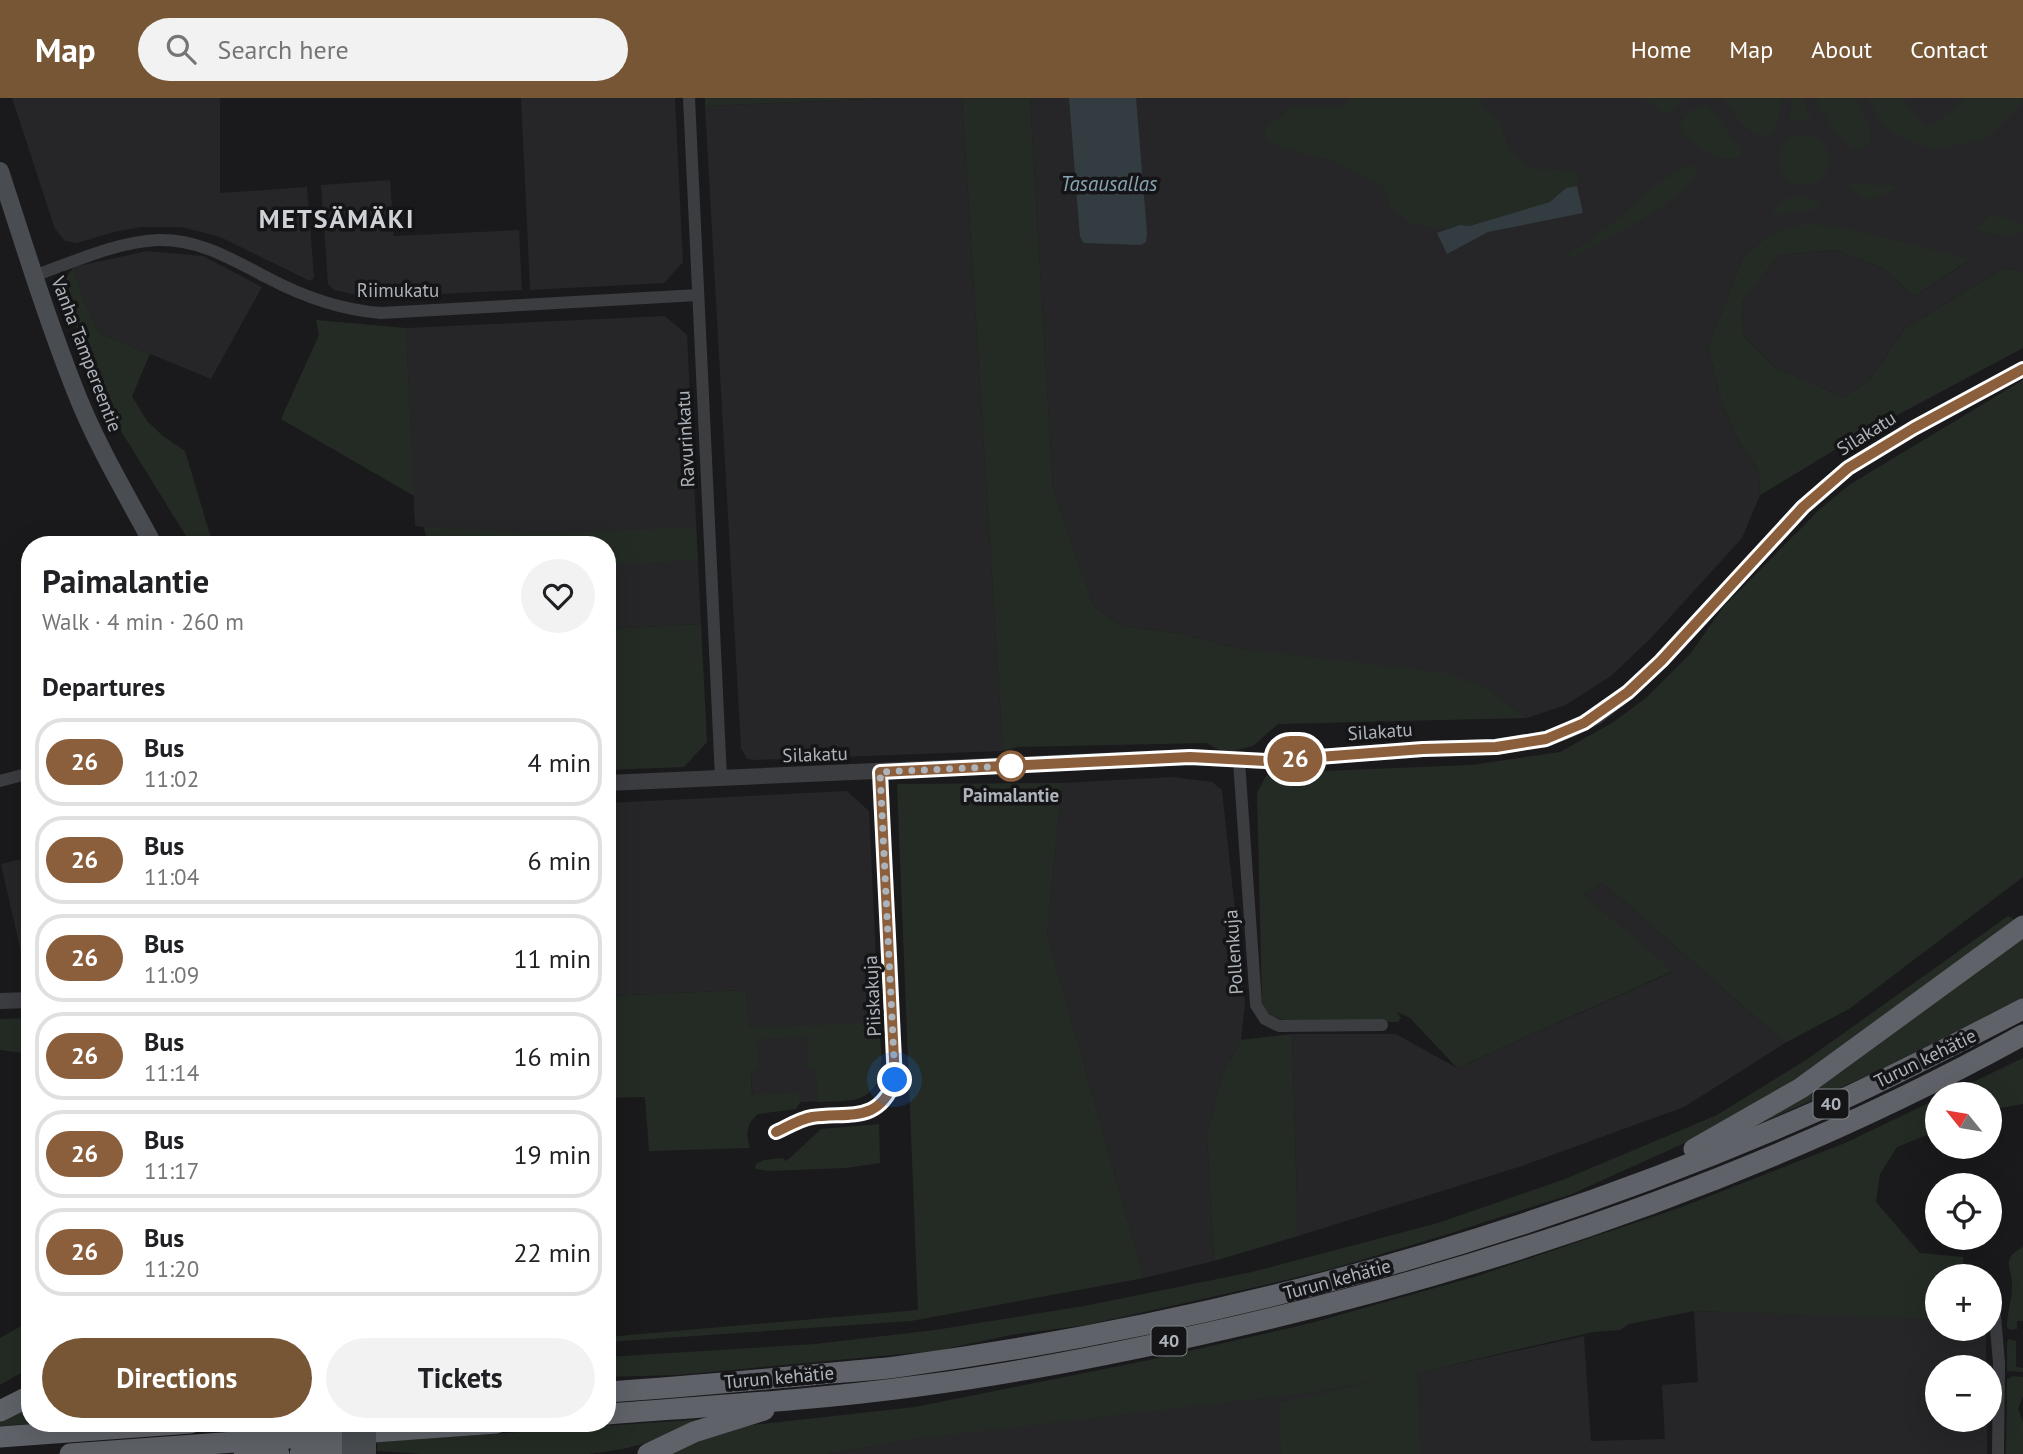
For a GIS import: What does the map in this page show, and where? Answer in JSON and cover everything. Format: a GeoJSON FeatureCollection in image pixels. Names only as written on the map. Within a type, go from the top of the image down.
{"type":"FeatureCollection","features":[{"type":"Feature","properties":{"kind":"highway"},"geometry":{"type":"LineString","coordinates":[[1632,1186],[1801,1088],[2023,926]]}},
{"type":"Feature","properties":{"kind":"highway","name":"Turun kehätie"},"geometry":{"type":"LineString","coordinates":[[616,1391],[900,1366],[1128,1328],[1304,1289],[1482,1238],[1632,1186],[1816,1111],[1928,1059],[2023,1009]]}},
{"type":"Feature","properties":{"kind":"highway","name":"Turun kehätie"},"geometry":{"type":"LineString","coordinates":[[616,1413],[918,1386],[1127,1350],[1308,1310],[1489,1258],[1712,1180],[1827,1131],[2023,1035]]}},
{"type":"Feature","properties":{"kind":"highway"},"geometry":{"type":"LineString","coordinates":[[1994,1051],[2023,1040]]}},
{"type":"Feature","properties":{"kind":"highway"},"geometry":{"type":"LineString","coordinates":[[648,1454],[694,1433],[797,1399]]}},
{"type":"Feature","properties":{"kind":"highway"},"geometry":{"type":"LineString","coordinates":[[0,1411],[21,1400]]}},
{"type":"Feature","properties":{"kind":"highway"},"geometry":{"type":"LineString","coordinates":[[0,1437],[68,1432]]}},
{"type":"Feature","properties":{"kind":"highway"},"geometry":{"type":"LineString","coordinates":[[70,1454],[373,1432]]}},
{"type":"Feature","properties":{"kind":"highway"},"geometry":{"type":"LineString","coordinates":[[179,1446],[279,1454]]}},
{"type":"Feature","properties":{"kind":"highway"},"geometry":{"type":"LineString","coordinates":[[300,1454],[341,1454]]}},
{"type":"Feature","properties":{"kind":"main road","name":"Vanha Tampereentie"},"geometry":{"type":"LineString","coordinates":[[0,171],[76,392],[113,471],[149,536]]}},
{"type":"Feature","properties":{"kind":"main road"},"geometry":{"type":"LineString","coordinates":[[351,1432],[351,1454]]}},
{"type":"Feature","properties":{"kind":"main road"},"geometry":{"type":"LineString","coordinates":[[367,1432],[367,1454]]}},
{"type":"Feature","properties":{"kind":"street","name":"Ravurinkatu"},"geometry":{"type":"LineString","coordinates":[[689,98],[721,778]]}},
{"type":"Feature","properties":{"kind":"street","name":"Riimukatu"},"geometry":{"type":"LineString","coordinates":[[34,276],[112,249],[158,240],[216,250],[321,302],[361,312],[392,313],[698,295]]}},
{"type":"Feature","properties":{"kind":"street","name":"Silakatu"},"geometry":{"type":"LineString","coordinates":[[616,783],[1190,757],[1239,761],[1521,744],[1546,739],[1584,723],[1615,703],[1661,661],[1826,485],[1848,468],[1914,428],[2023,369]]}},
{"type":"Feature","properties":{"kind":"street","name":"Pollenkuja"},"geometry":{"type":"LineString","coordinates":[[1239,761],[1256,1005],[1265,1019],[1279,1026],[1382,1025]]}},
{"type":"Feature","properties":{"kind":"street","name":"Piiskakuja"},"geometry":{"type":"LineString","coordinates":[[776,1132],[809,1117],[862,1115],[879,1106],[890,1093],[895,1080],[880,772]]}},
{"type":"Feature","properties":{"kind":"street"},"geometry":{"type":"LineString","coordinates":[[0,780],[21,775]]}},
{"type":"Feature","properties":{"kind":"street"},"geometry":{"type":"LineString","coordinates":[[0,1001],[21,1000]]}},
{"type":"Feature","properties":{"kind":"street"},"geometry":{"type":"LineString","coordinates":[[1997,1341],[1998,1454]]}},
{"type":"Feature","properties":{"kind":"shaded area"},"geometry":{"type":"Polygon","coordinates":[[[12,98],[220,98],[220,193],[307,187],[314,278],[310,281],[220,237],[182,227],[141,227],[77,243],[65,241],[55,229],[12,98]]]}},
{"type":"Feature","properties":{"kind":"shaded area"},"geometry":{"type":"Polygon","coordinates":[[[521,98],[675,98],[683,262],[664,283],[530,290],[521,98]]]}},
{"type":"Feature","properties":{"kind":"shaded area"},"geometry":{"type":"Polygon","coordinates":[[[705,98],[887,98],[705,106],[705,98]]]}},
{"type":"Feature","properties":{"kind":"shaded area"},"geometry":{"type":"Polygon","coordinates":[[[887,98],[962,98],[1003,751],[747,759],[741,748],[705,106],[887,98]]]}},
{"type":"Feature","properties":{"kind":"shaded area"},"geometry":{"type":"Polygon","coordinates":[[[962,98],[1030,98],[1053,489],[1094,607],[1122,626],[1178,633],[1240,649],[1448,673],[1488,689],[1527,718],[1278,724],[1253,746],[1226,753],[1206,743],[1018,747],[1003,751],[962,98]]]}},
{"type":"Feature","properties":{"kind":"shaded area"},"geometry":{"type":"Polygon","coordinates":[[[1030,98],[2023,98],[2023,272],[2004,268],[1905,328],[1871,379],[1843,397],[1775,367],[1743,336],[1742,300],[1779,255],[1835,250],[1884,269],[1914,296],[1970,260],[1769,235],[1743,257],[1708,347],[1722,404],[1739,442],[1759,471],[1760,495],[1742,538],[1652,637],[1611,676],[1566,705],[1527,718],[1488,689],[1240,649],[1178,633],[1122,626],[1094,607],[1053,489],[1030,98]]]}},
{"type":"Feature","properties":{"kind":"shaded area"},"geometry":{"type":"Polygon","coordinates":[[[1350,98],[1477,98],[1500,124],[1510,150],[1529,168],[1574,171],[1579,176],[1577,186],[1566,188],[1550,202],[1470,226],[1460,225],[1445,229],[1412,224],[1391,209],[1384,188],[1368,178],[1340,164],[1267,140],[1264,129],[1292,107],[1344,107],[1350,98]]]}},
{"type":"Feature","properties":{"kind":"shaded area"},"geometry":{"type":"Polygon","coordinates":[[[1644,98],[1683,98],[1671,111],[1663,113],[1644,98]]]}},
{"type":"Feature","properties":{"kind":"shaded area"},"geometry":{"type":"Polygon","coordinates":[[[1724,98],[1782,98],[1776,130],[1768,136],[1755,134],[1739,120],[1724,98]]]}},
{"type":"Feature","properties":{"kind":"shaded area"},"geometry":{"type":"Polygon","coordinates":[[[1791,98],[1802,98],[1812,121],[1790,120],[1791,98]]]}},
{"type":"Feature","properties":{"kind":"shaded area"},"geometry":{"type":"Polygon","coordinates":[[[1816,98],[1855,98],[1870,127],[1870,143],[1860,150],[1847,143],[1834,129],[1816,98]]]}},
{"type":"Feature","properties":{"kind":"shaded area"},"geometry":{"type":"Polygon","coordinates":[[[1868,98],[1901,98],[1926,125],[1932,126],[1966,98],[2023,98],[2021,104],[1987,138],[1935,150],[1901,138],[1883,125],[1868,98]]]}},
{"type":"Feature","properties":{"kind":"shaded area"},"geometry":{"type":"Polygon","coordinates":[[[1702,105],[1709,108],[1741,149],[1742,154],[1735,158],[1719,157],[1681,133],[1680,125],[1684,119],[1702,105]]]}},
{"type":"Feature","properties":{"kind":"shaded area"},"geometry":{"type":"Polygon","coordinates":[[[1804,135],[1821,143],[1829,160],[1821,177],[1804,185],[1787,177],[1779,160],[1787,143],[1804,135]]]}},
{"type":"Feature","properties":{"kind":"shaded area"},"geometry":{"type":"Polygon","coordinates":[[[1692,165],[1698,169],[1693,180],[1681,193],[1641,220],[1567,260],[1565,258],[1601,233],[1657,184],[1692,165]]]}},
{"type":"Feature","properties":{"kind":"shaded area"},"geometry":{"type":"Polygon","coordinates":[[[390,180],[394,236],[519,230],[522,290],[382,297],[334,290],[328,284],[321,185],[390,180]]]}},
{"type":"Feature","properties":{"kind":"shaded area"},"geometry":{"type":"Polygon","coordinates":[[[1848,183],[1895,188],[1869,199],[1859,195],[1848,183]]]}},
{"type":"Feature","properties":{"kind":"shaded area"},"geometry":{"type":"Polygon","coordinates":[[[1798,195],[1819,204],[1816,209],[1771,216],[1785,199],[1798,195]]]}},
{"type":"Feature","properties":{"kind":"shaded area"},"geometry":{"type":"Polygon","coordinates":[[[1990,216],[2001,216],[2023,224],[2023,231],[2009,237],[1976,230],[1979,224],[1990,216]]]}},
{"type":"Feature","properties":{"kind":"shaded area"},"geometry":{"type":"Polygon","coordinates":[[[1808,223],[1854,230],[1971,259],[1914,296],[1884,269],[1835,250],[1779,255],[1742,301],[1743,336],[1775,367],[1843,397],[1871,379],[1905,328],[2004,268],[2023,272],[2023,348],[1856,437],[1760,495],[1759,471],[1739,442],[1722,404],[1708,347],[1743,257],[1769,235],[1808,223]]]}},
{"type":"Feature","properties":{"kind":"shaded area"},"geometry":{"type":"Polygon","coordinates":[[[147,251],[203,256],[262,287],[211,379],[99,333],[82,296],[74,267],[147,251]]]}},
{"type":"Feature","properties":{"kind":"shaded area"},"geometry":{"type":"Polygon","coordinates":[[[74,267],[82,296],[99,333],[150,354],[132,396],[147,421],[185,451],[210,536],[186,536],[100,397],[82,349],[66,277],[74,267]]]}},
{"type":"Feature","properties":{"kind":"shaded area"},"geometry":{"type":"Polygon","coordinates":[[[665,316],[687,335],[701,624],[616,629],[616,536],[426,536],[424,527],[415,526],[406,328],[665,316]]]}},
{"type":"Feature","properties":{"kind":"shaded area"},"geometry":{"type":"Polygon","coordinates":[[[316,320],[406,328],[414,496],[281,419],[319,335],[316,320]]]}},
{"type":"Feature","properties":{"kind":"shaded area"},"geometry":{"type":"Polygon","coordinates":[[[2023,380],[2023,877],[1849,1009],[1785,1043],[1603,883],[1583,894],[1673,971],[1457,1068],[1410,1018],[1397,1012],[1401,1018],[1398,1022],[1283,1020],[1267,1012],[1262,1001],[1257,793],[1266,776],[1273,773],[1471,765],[1560,752],[1612,723],[1646,698],[1691,653],[1723,607],[1820,509],[1849,485],[2023,380]]]}},
{"type":"Feature","properties":{"kind":"shaded area"},"geometry":{"type":"Polygon","coordinates":[[[424,527],[543,534],[696,527],[698,560],[616,565],[616,536],[426,536],[424,527]]]}},
{"type":"Feature","properties":{"kind":"shaded area"},"geometry":{"type":"Polygon","coordinates":[[[701,624],[707,742],[684,767],[616,770],[616,629],[701,624]]]}},
{"type":"Feature","properties":{"kind":"shaded area"},"geometry":{"type":"Polygon","coordinates":[[[1173,777],[1212,782],[1222,790],[1245,1003],[1241,1040],[1223,1072],[1207,1136],[1214,1261],[1144,1278],[1047,934],[1062,783],[1173,777]]]}},
{"type":"Feature","properties":{"kind":"shaded area"},"geometry":{"type":"Polygon","coordinates":[[[1062,783],[1047,934],[1144,1278],[911,1321],[616,1341],[616,1336],[918,1310],[897,784],[1062,783]]]}},
{"type":"Feature","properties":{"kind":"shaded area"},"geometry":{"type":"Polygon","coordinates":[[[847,791],[869,811],[881,1065],[873,1089],[855,1099],[753,1105],[746,990],[616,996],[616,803],[847,791]]]}},
{"type":"Feature","properties":{"kind":"shaded area"},"geometry":{"type":"Polygon","coordinates":[[[21,859],[21,953],[1,864],[21,859]]]}},
{"type":"Feature","properties":{"kind":"shaded area"},"geometry":{"type":"Polygon","coordinates":[[[1603,883],[1785,1043],[1684,1107],[1522,1166],[1298,1236],[1292,1034],[1396,1034],[1457,1068],[1672,972],[1583,894],[1603,883]]]}},
{"type":"Feature","properties":{"kind":"shaded area"},"geometry":{"type":"Polygon","coordinates":[[[2008,916],[2015,920],[1816,1071],[1731,1122],[1572,1194],[1331,1269],[1086,1325],[1011,1335],[935,1351],[677,1375],[616,1377],[616,1356],[815,1344],[935,1330],[1084,1306],[1252,1272],[1438,1223],[1565,1179],[1717,1115],[1806,1060],[2008,916]]]}},
{"type":"Feature","properties":{"kind":"shaded area"},"geometry":{"type":"Polygon","coordinates":[[[2023,933],[2023,998],[1869,1075],[1748,1129],[2023,933]]]}},
{"type":"Feature","properties":{"kind":"shaded area"},"geometry":{"type":"Polygon","coordinates":[[[746,990],[749,1028],[879,1022],[879,1077],[867,1094],[857,1099],[818,1102],[816,1068],[809,1067],[807,1037],[757,1039],[758,1070],[751,1071],[752,1095],[797,1093],[801,1101],[796,1109],[758,1114],[748,1129],[750,1148],[649,1151],[645,1097],[616,1098],[616,996],[746,990]]]}},
{"type":"Feature","properties":{"kind":"shaded area"},"geometry":{"type":"Polygon","coordinates":[[[21,1018],[21,1053],[0,1050],[0,1019],[21,1018]]]}},
{"type":"Feature","properties":{"kind":"shaded area"},"geometry":{"type":"Polygon","coordinates":[[[1292,1034],[1298,1236],[1214,1261],[1207,1136],[1223,1072],[1241,1040],[1292,1034]]]}},
{"type":"Feature","properties":{"kind":"shaded area"},"geometry":{"type":"Polygon","coordinates":[[[2023,1058],[2023,1104],[2002,1108],[2002,1082],[1973,1082],[2023,1058]]]}},
{"type":"Feature","properties":{"kind":"shaded area"},"geometry":{"type":"Polygon","coordinates":[[[1925,1105],[1925,1136],[1897,1147],[1880,1174],[1876,1202],[1920,1253],[1963,1257],[1963,1264],[1925,1264],[1925,1319],[1694,1311],[1629,1324],[1620,1330],[1593,1332],[1417,1373],[1420,1454],[1281,1454],[1279,1403],[1384,1379],[1314,1392],[915,1439],[828,1454],[662,1454],[743,1426],[915,1407],[1154,1359],[1311,1323],[1474,1277],[1679,1208],[1845,1143],[1925,1105]]]}},
{"type":"Feature","properties":{"kind":"shaded area"},"geometry":{"type":"Polygon","coordinates":[[[879,1124],[880,1163],[845,1168],[769,1171],[755,1169],[756,1164],[764,1160],[783,1158],[785,1161],[790,1158],[821,1129],[879,1124]]]}},
{"type":"Feature","properties":{"kind":"shaded area"},"geometry":{"type":"Polygon","coordinates":[[[2023,1247],[2023,1321],[2017,1321],[2017,1329],[2010,1330],[2007,1327],[2012,1288],[2009,1261],[2015,1252],[2023,1247]]]}},
{"type":"Feature","properties":{"kind":"shaded area"},"geometry":{"type":"Polygon","coordinates":[[[1694,1311],[1925,1318],[1925,1341],[1986,1341],[1986,1355],[1925,1355],[1925,1432],[1987,1432],[1987,1454],[828,1454],[914,1439],[1416,1373],[1584,1336],[1591,1441],[1665,1439],[1662,1385],[1698,1382],[1694,1311]]]}},
{"type":"Feature","properties":{"kind":"shaded area"},"geometry":{"type":"Polygon","coordinates":[[[21,1326],[21,1373],[0,1385],[0,1338],[21,1326]]]}},
{"type":"Feature","properties":{"kind":"shaded area"},"geometry":{"type":"Polygon","coordinates":[[[2009,1339],[2016,1341],[2016,1367],[2023,1368],[2023,1372],[2007,1371],[2009,1339]]]}},
{"type":"Feature","properties":{"kind":"shaded area"},"geometry":{"type":"Polygon","coordinates":[[[2013,1376],[2023,1377],[2023,1397],[2018,1408],[2023,1422],[2023,1454],[2006,1454],[2007,1379],[2013,1376]]]}},
{"type":"Feature","properties":{"kind":"shaded area"},"geometry":{"type":"Polygon","coordinates":[[[21,1408],[21,1424],[0,1426],[0,1418],[21,1408]]]}},
{"type":"Feature","properties":{"kind":"shaded area"},"geometry":{"type":"Polygon","coordinates":[[[705,1419],[650,1442],[589,1454],[421,1454],[377,1451],[377,1442],[520,1432],[616,1432],[616,1425],[705,1419]]]}},
{"type":"Feature","properties":{"kind":"water","name":"Tasausallas"},"geometry":{"type":"Polygon","coordinates":[[[1069,98],[1136,98],[1147,233],[1146,242],[1141,245],[1084,243],[1080,237],[1069,98]]]}},
{"type":"Feature","properties":{"kind":"water"},"geometry":{"type":"Polygon","coordinates":[[[1577,186],[1583,213],[1488,232],[1447,254],[1437,233],[1550,202],[1566,188],[1577,186]]]}},
{"type":"Feature","properties":{"kind":"bus line","name":"26"},"geometry":{"type":"LineString","coordinates":[[776,1132],[809,1117],[862,1115],[879,1106],[890,1093],[895,1080],[880,772],[1190,757],[1266,761],[1423,749],[1496,747],[1546,739],[1597,716],[1628,692],[1661,661],[1826,485],[1848,468],[1914,428],[2023,369]]}},
{"type":"Feature","properties":{"kind":"place","name":"Paimalantie"},"geometry":{"type":"Point","coordinates":[1011,766]}},
{"type":"Feature","properties":{"kind":"district","name":"METSÄMÄKI"},"geometry":{"type":"Point","coordinates":[337,219]}},
{"type":"Feature","properties":{"kind":"route"},"geometry":{"type":"LineString","coordinates":[[895,1080],[880,772],[1011,766]]}}]}
